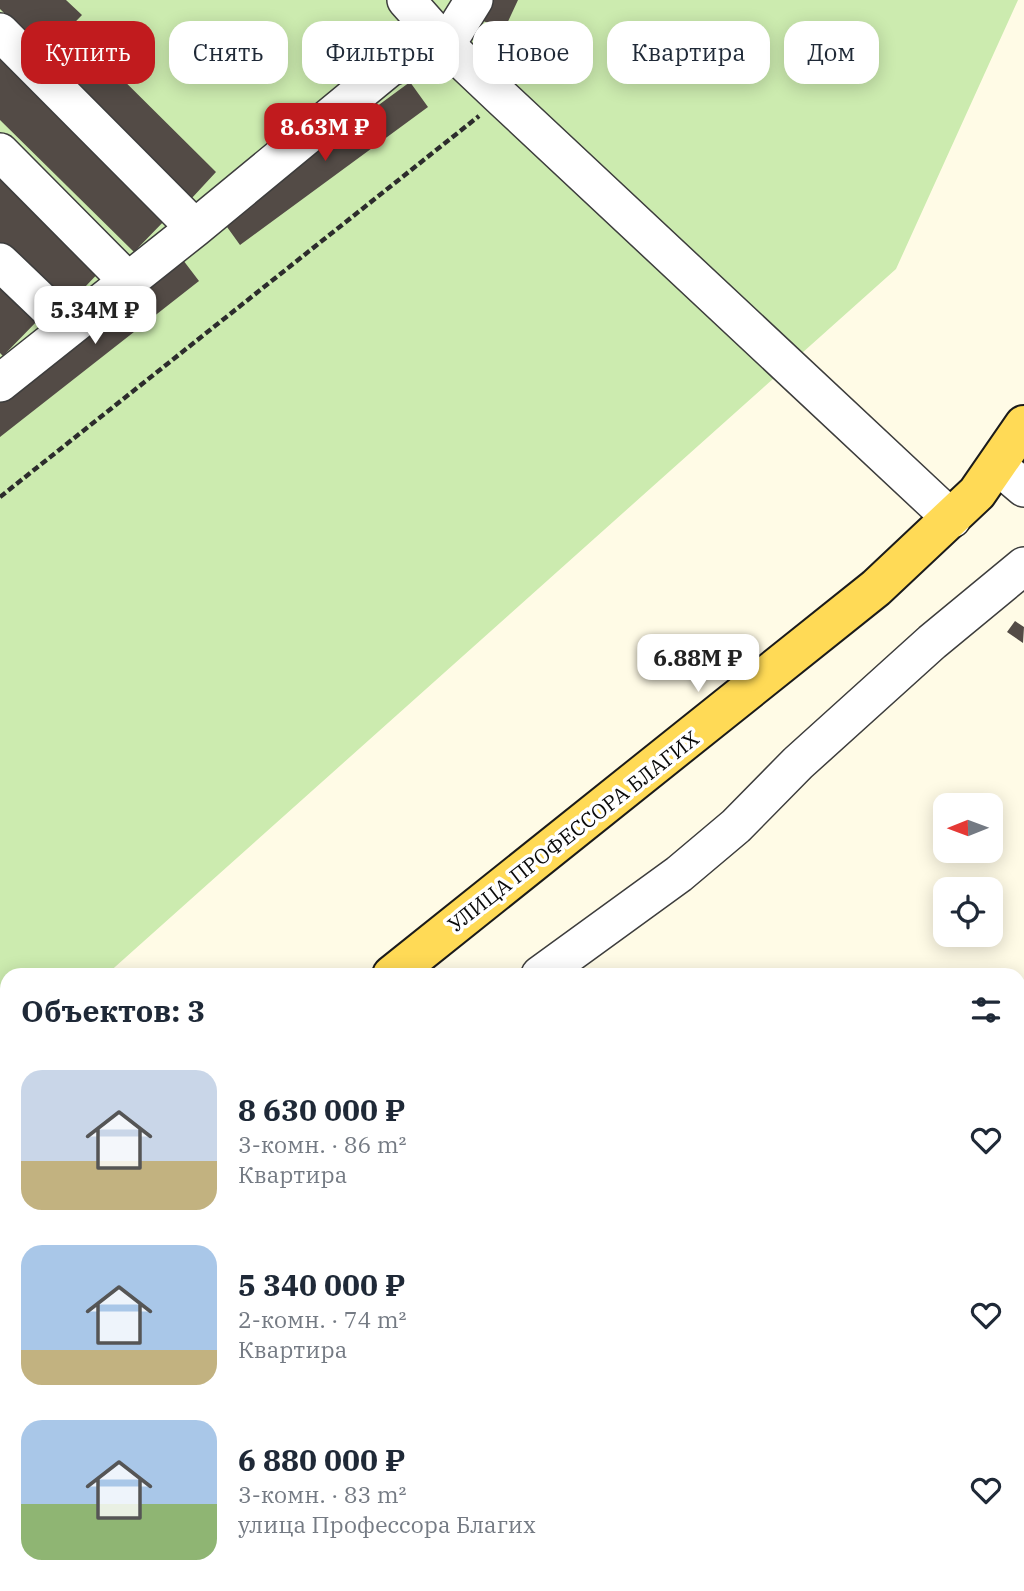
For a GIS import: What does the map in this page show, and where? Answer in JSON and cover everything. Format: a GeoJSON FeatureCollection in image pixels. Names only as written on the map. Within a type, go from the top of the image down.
{"type":"FeatureCollection","features":[{"type":"Feature","properties":{"kind":"main road","name":"УЛИЦА ПРОФЕССОРА БЛАГИХ"},"geometry":{"type":"LineString","coordinates":[[401,968],[825,632],[952,519],[1011,477],[1024,425]]}},
{"type":"Feature","properties":{"kind":"lane"},"geometry":{"type":"LineString","coordinates":[[406,0],[425,21]]}},
{"type":"Feature","properties":{"kind":"lane"},"geometry":{"type":"LineString","coordinates":[[459,24],[474,0]]}},
{"type":"Feature","properties":{"kind":"lane"},"geometry":{"type":"LineString","coordinates":[[0,32],[195,228]]}},
{"type":"Feature","properties":{"kind":"lane"},"geometry":{"type":"LineString","coordinates":[[459,57],[952,519]]}},
{"type":"Feature","properties":{"kind":"lane"},"geometry":{"type":"LineString","coordinates":[[3,377],[195,228],[370,84]]}},
{"type":"Feature","properties":{"kind":"lane"},"geometry":{"type":"LineString","coordinates":[[0,152],[128,281]]}},
{"type":"Feature","properties":{"kind":"lane"},"geometry":{"type":"LineString","coordinates":[[0,262],[69,328]]}},
{"type":"Feature","properties":{"kind":"lane"},"geometry":{"type":"LineString","coordinates":[[550,968],[679,874],[736,826],[799,763],[922,651],[1024,566]]}},
{"type":"Feature","properties":{"kind":"path"},"geometry":{"type":"LineString","coordinates":[[0,497],[502,98]]}},
{"type":"Feature","properties":{"kind":"green space"},"geometry":{"type":"Polygon","coordinates":[[[0,0],[1018,0],[896,269],[114,968],[0,968],[0,0]]]}},
{"type":"Feature","properties":{"kind":"building"},"geometry":{"type":"Polygon","coordinates":[[[0,0],[66,0],[82,15],[76,21],[21,21],[21,30],[0,9],[0,0]]]}},
{"type":"Feature","properties":{"kind":"building"},"geometry":{"type":"Polygon","coordinates":[[[490,0],[518,0],[508,21],[481,20],[490,0]]]}},
{"type":"Feature","properties":{"kind":"building"},"geometry":{"type":"Polygon","coordinates":[[[0,53],[21,74],[21,84],[32,84],[168,217],[134,252],[0,120],[0,53]]]}},
{"type":"Feature","properties":{"kind":"building"},"geometry":{"type":"Polygon","coordinates":[[[75,84],[127,84],[216,172],[191,199],[75,84]]]}},
{"type":"Feature","properties":{"kind":"building"},"geometry":{"type":"Polygon","coordinates":[[[407,84],[411,84],[428,107],[240,245],[222,220],[407,84]]]}},
{"type":"Feature","properties":{"kind":"building"},"geometry":{"type":"Polygon","coordinates":[[[0,168],[104,267],[66,307],[0,244],[0,168]]]}},
{"type":"Feature","properties":{"kind":"building"},"geometry":{"type":"Polygon","coordinates":[[[183,260],[199,281],[0,437],[0,403],[183,260]]]}},
{"type":"Feature","properties":{"kind":"building"},"geometry":{"type":"Polygon","coordinates":[[[0,280],[40,318],[3,356],[0,353],[0,280]]]}},
{"type":"Feature","properties":{"kind":"building"},"geometry":{"type":"Polygon","coordinates":[[[1015,621],[1024,627],[1023,643],[1007,632],[1015,621]]]}}]}
